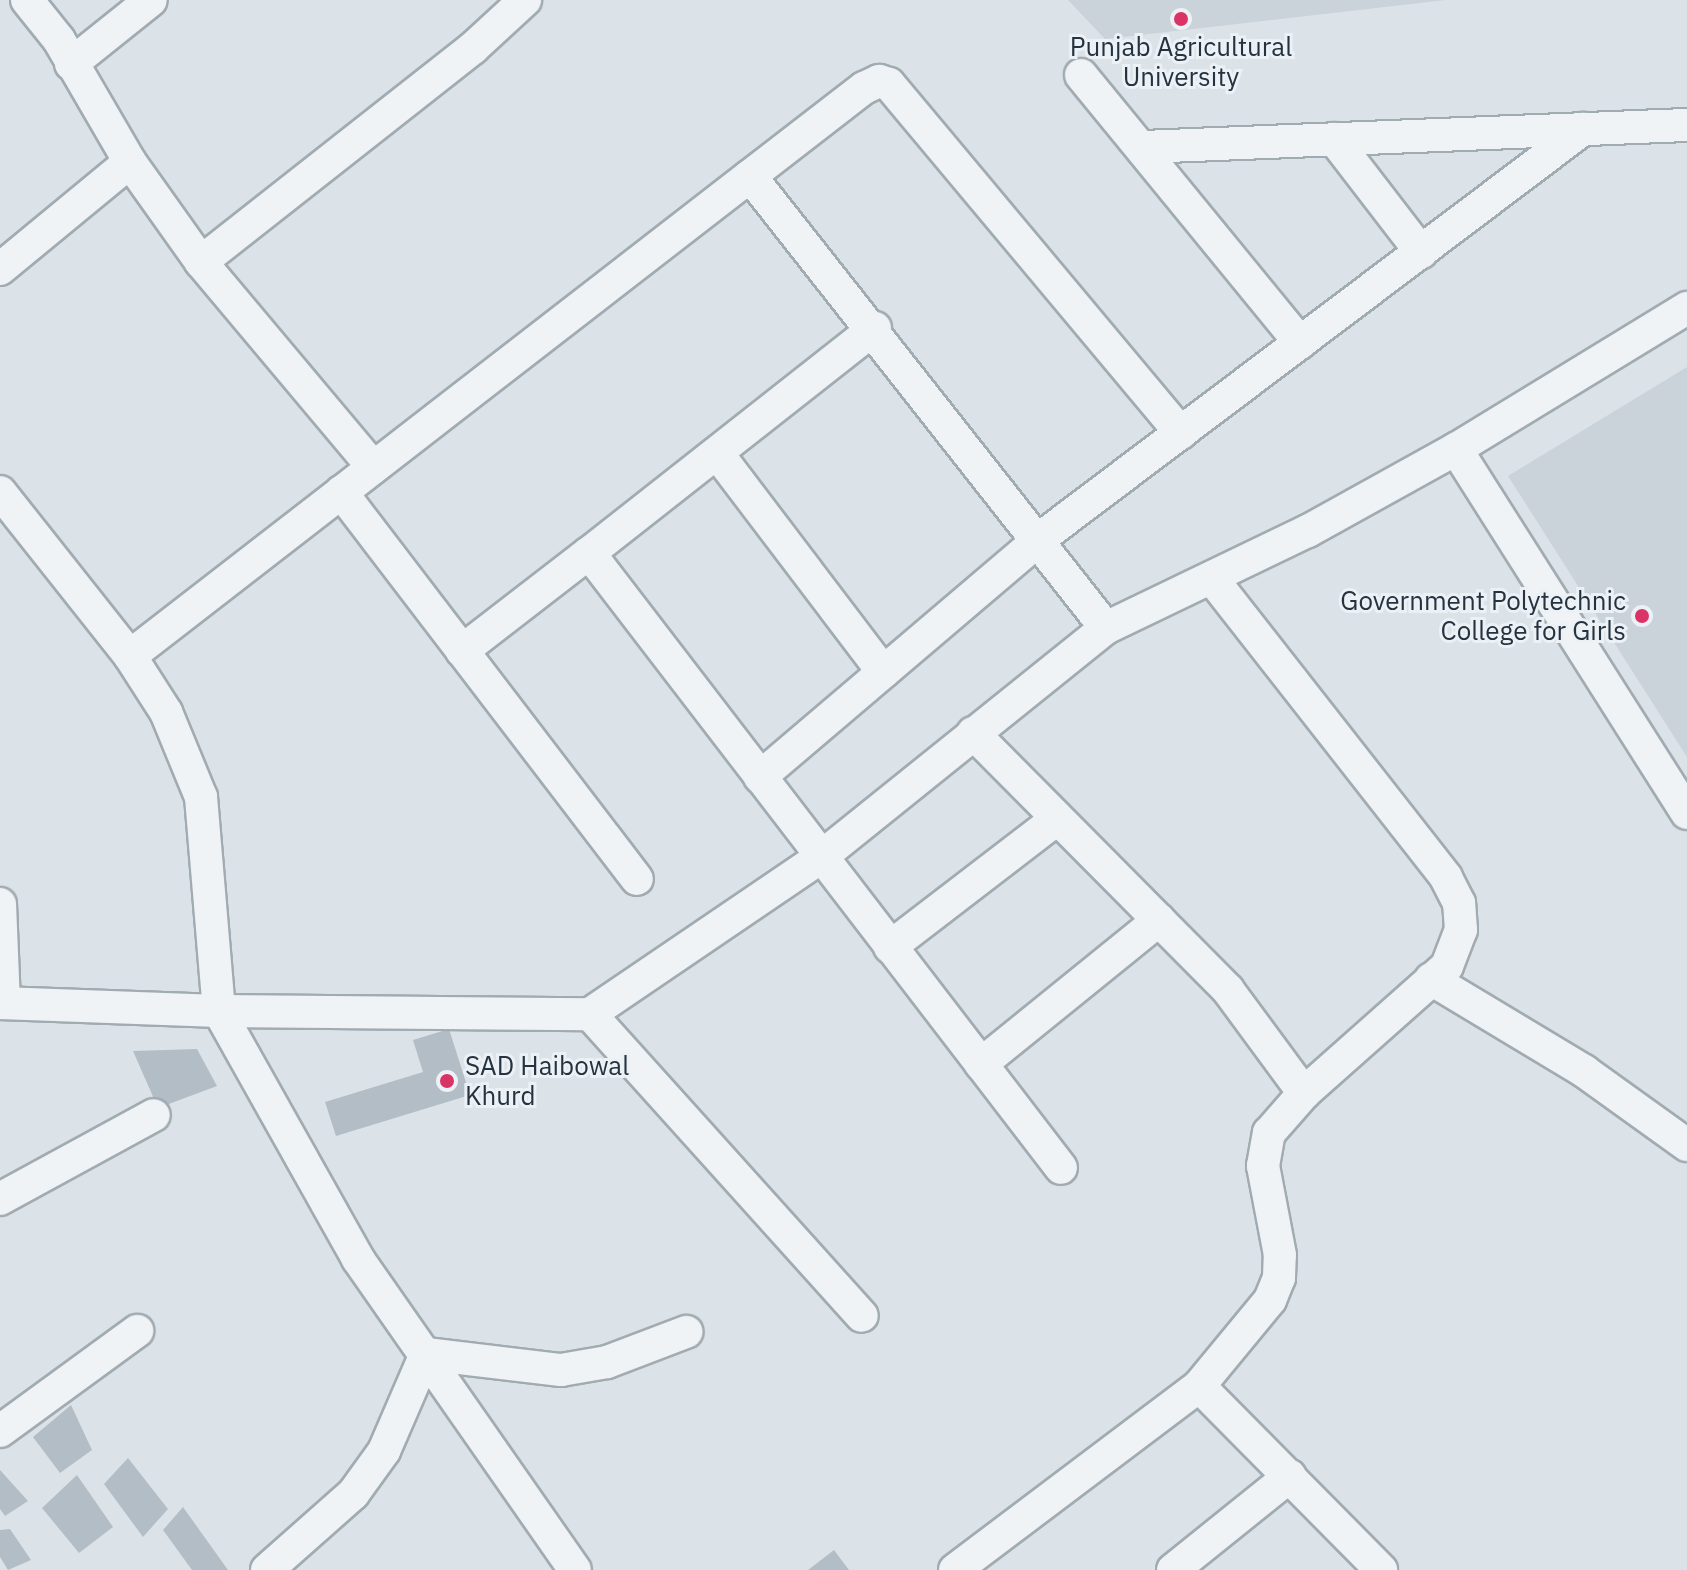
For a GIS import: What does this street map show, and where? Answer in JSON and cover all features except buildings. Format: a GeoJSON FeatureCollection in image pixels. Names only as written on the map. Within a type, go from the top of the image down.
{"type":"FeatureCollection","features":[{"type":"Feature","properties":{"kind":"street"},"geometry":{"type":"LineString","coordinates":[[27,0],[59,40],[130,162],[201,262],[373,467]]}},
{"type":"Feature","properties":{"kind":"street"},"geometry":{"type":"LineString","coordinates":[[71,64],[151,0]]}},
{"type":"Feature","properties":{"kind":"street"},"geometry":{"type":"LineString","coordinates":[[201,262],[473,48],[525,0]]}},
{"type":"Feature","properties":{"kind":"street"},"geometry":{"type":"LineString","coordinates":[[1081,75],[1143,147],[1300,343]]}},
{"type":"Feature","properties":{"kind":"street"},"geometry":{"type":"LineString","coordinates":[[130,656],[864,88],[879,81],[889,84],[1181,433]]}},
{"type":"Feature","properties":{"kind":"street"},"geometry":{"type":"LineString","coordinates":[[1143,147],[1687,125]]}},
{"type":"Feature","properties":{"kind":"street"},"geometry":{"type":"LineString","coordinates":[[760,777],[1038,540],[1583,129]]}},
{"type":"Feature","properties":{"kind":"street"},"geometry":{"type":"LineString","coordinates":[[1334,139],[1421,252]]}},
{"type":"Feature","properties":{"kind":"street"},"geometry":{"type":"LineString","coordinates":[[0,269],[130,162]]}},
{"type":"Feature","properties":{"kind":"street"},"geometry":{"type":"LineString","coordinates":[[750,176],[875,328],[1106,628]]}},
{"type":"Feature","properties":{"kind":"street"},"geometry":{"type":"LineString","coordinates":[[0,904],[2,1003],[219,1011],[590,1014],[821,857],[1106,628],[1213,580],[1456,449],[1687,308]]}},
{"type":"Feature","properties":{"kind":"street"},"geometry":{"type":"LineString","coordinates":[[462,651],[875,328]]}},
{"type":"Feature","properties":{"kind":"street"},"geometry":{"type":"LineString","coordinates":[[1456,449],[1687,813]]}},
{"type":"Feature","properties":{"kind":"street"},"geometry":{"type":"LineString","coordinates":[[717,453],[883,672]]}},
{"type":"Feature","properties":{"kind":"street"},"geometry":{"type":"LineString","coordinates":[[0,492],[130,656],[166,712],[201,797],[219,1011],[358,1259],[575,1570]]}},
{"type":"Feature","properties":{"kind":"street"},"geometry":{"type":"LineString","coordinates":[[341,492],[637,879]]}},
{"type":"Feature","properties":{"kind":"street"},"geometry":{"type":"LineString","coordinates":[[589,553],[1061,1168]]}},
{"type":"Feature","properties":{"kind":"street"},"geometry":{"type":"LineString","coordinates":[[955,1570],[1199,1386],[1270,1300],[1279,1278],[1280,1255],[1264,1151],[1269,1133],[1304,1093],[1447,966],[1461,930],[1459,903],[1446,877],[1213,580]]}},
{"type":"Feature","properties":{"kind":"street"},"geometry":{"type":"LineString","coordinates":[[973,733],[1228,990],[1304,1093]]}},
{"type":"Feature","properties":{"kind":"street"},"geometry":{"type":"LineString","coordinates":[[890,947],[1057,819]]}},
{"type":"Feature","properties":{"kind":"street"},"geometry":{"type":"LineString","coordinates":[[981,1064],[1159,920]]}},
{"type":"Feature","properties":{"kind":"street"},"geometry":{"type":"LineString","coordinates":[[1431,979],[1584,1071],[1687,1145]]}},
{"type":"Feature","properties":{"kind":"street"},"geometry":{"type":"LineString","coordinates":[[590,1014],[862,1316]]}},
{"type":"Feature","properties":{"kind":"street"},"geometry":{"type":"LineString","coordinates":[[0,1199],[154,1115]]}},
{"type":"Feature","properties":{"kind":"street"},"geometry":{"type":"LineString","coordinates":[[0,1431],[137,1331]]}},
{"type":"Feature","properties":{"kind":"street"},"geometry":{"type":"LineString","coordinates":[[426,1354],[571,1369],[638,1352],[686,1332]]}},
{"type":"Feature","properties":{"kind":"street"},"geometry":{"type":"LineString","coordinates":[[267,1570],[353,1494],[384,1451],[426,1354]]}},
{"type":"Feature","properties":{"kind":"street"},"geometry":{"type":"LineString","coordinates":[[1199,1386],[1381,1570]]}},
{"type":"Feature","properties":{"kind":"street"},"geometry":{"type":"LineString","coordinates":[[1173,1570],[1290,1476]]}},
{"type":"Feature","properties":{"kind":"shaded area","name":"Punjab Agricultural University"},"geometry":{"type":"Polygon","coordinates":[[[1068,0],[1446,0],[1105,39],[1068,0]]]}},
{"type":"Feature","properties":{"kind":"shaded area","name":"Government Polytechnic College for Girls"},"geometry":{"type":"Polygon","coordinates":[[[1687,367],[1687,757],[1508,476],[1687,367]]]}},
{"type":"Feature","properties":{"kind":"place","name":"Punjab Agricultural University"},"geometry":{"type":"Point","coordinates":[1181,19]}},
{"type":"Feature","properties":{"kind":"place","name":"Government Polytechnic College for Girls"},"geometry":{"type":"Point","coordinates":[1642,616]}},
{"type":"Feature","properties":{"kind":"place","name":"SAD Haibowal Khurd"},"geometry":{"type":"Point","coordinates":[447,1081]}}]}
